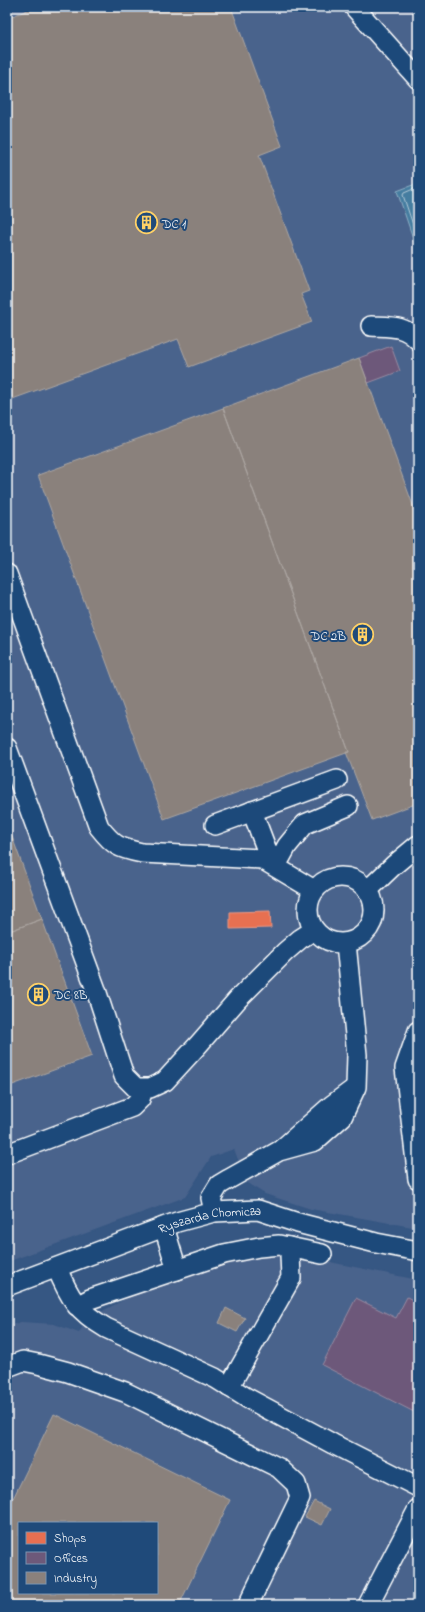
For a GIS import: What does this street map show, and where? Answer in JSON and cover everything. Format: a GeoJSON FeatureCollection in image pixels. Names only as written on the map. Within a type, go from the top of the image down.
{"type":"FeatureCollection","features":[{"type":"Feature","properties":{"kind":"street"},"geometry":{"type":"LineString","coordinates":[[354,7],[418,79]]}},
{"type":"Feature","properties":{"kind":"street"},"geometry":{"type":"LineString","coordinates":[[371,326],[402,328],[410,332],[418,340]]}},
{"type":"Feature","properties":{"kind":"street"},"geometry":{"type":"LineString","coordinates":[[7,574],[100,827],[111,842],[123,850],[142,853],[262,859],[314,890]]}},
{"type":"Feature","properties":{"kind":"street"},"geometry":{"type":"LineString","coordinates":[[7,748],[93,980],[124,1076],[136,1088],[150,1088],[165,1081],[238,999],[285,952],[300,939],[314,930]]}},
{"type":"Feature","properties":{"kind":"street"},"geometry":{"type":"LineString","coordinates":[[215,824],[337,780]]}},
{"type":"Feature","properties":{"kind":"street"},"geometry":{"type":"LineString","coordinates":[[276,866],[287,846],[305,824],[348,806]]}},
{"type":"Feature","properties":{"kind":"street"},"geometry":{"type":"LineString","coordinates":[[252,811],[266,848],[276,866]]}},
{"type":"Feature","properties":{"kind":"street"},"geometry":{"type":"LineString","coordinates":[[368,889],[394,864],[418,845]]}},
{"type":"Feature","properties":{"kind":"street"},"geometry":{"type":"LineString","coordinates":[[343,876],[354,879],[368,889],[374,904],[374,915],[371,925],[364,934],[355,940],[346,943],[333,942],[323,938],[314,930],[310,921],[308,910],[309,900],[314,890],[322,882],[332,877],[343,876]]}},
{"type":"Feature","properties":{"kind":"street"},"geometry":{"type":"LineString","coordinates":[[214,1212],[211,1198],[220,1185],[279,1151],[332,1104],[356,1087],[357,1055],[346,943]]}},
{"type":"Feature","properties":{"kind":"street"},"geometry":{"type":"LineString","coordinates":[[418,1031],[405,1068],[418,1179]]}},
{"type":"Feature","properties":{"kind":"street"},"geometry":{"type":"LineString","coordinates":[[7,1154],[132,1107],[140,1099],[143,1089]]}},
{"type":"Feature","properties":{"kind":"street","name":"Ryszarda Chomicza"},"geometry":{"type":"LineString","coordinates":[[7,1286],[164,1227],[214,1212],[258,1210],[298,1223],[376,1243],[418,1251]]}},
{"type":"Feature","properties":{"kind":"street"},"geometry":{"type":"LineString","coordinates":[[164,1227],[177,1270]]}},
{"type":"Feature","properties":{"kind":"street"},"geometry":{"type":"LineString","coordinates":[[77,1306],[90,1299],[224,1254],[259,1246],[279,1245],[322,1254]]}},
{"type":"Feature","properties":{"kind":"street"},"geometry":{"type":"LineString","coordinates":[[229,1387],[250,1354],[292,1278],[289,1247]]}},
{"type":"Feature","properties":{"kind":"street"},"geometry":{"type":"LineString","coordinates":[[57,1268],[65,1288],[77,1306],[91,1319],[106,1328],[215,1378],[333,1444],[418,1487]]}},
{"type":"Feature","properties":{"kind":"street"},"geometry":{"type":"LineString","coordinates":[[7,1367],[23,1361],[38,1364],[68,1372],[125,1392],[279,1468],[296,1484],[300,1498],[248,1605]]}},
{"type":"Feature","properties":{"kind":"street"},"geometry":{"type":"LineString","coordinates":[[368,1605],[418,1509]]}},
{"type":"Feature","properties":{"kind":"shaded area"},"geometry":{"type":"Polygon","coordinates":[[[7,7],[418,7],[418,1228],[311,1209],[265,1194],[247,1183],[234,1149],[211,1157],[185,1197],[7,1262],[7,7]]]}},
{"type":"Feature","properties":{"kind":"shaded area"},"geometry":{"type":"Polygon","coordinates":[[[276,1251],[418,1280],[418,1605],[7,1605],[7,1326],[21,1322],[54,1324],[79,1333],[83,1326],[97,1314],[146,1288],[193,1271],[276,1251]]]}},
{"type":"Feature","properties":{"kind":"water"},"geometry":{"type":"Polygon","coordinates":[[[418,183],[418,253],[397,191],[418,183]]]}},
{"type":"Feature","properties":{"kind":"building: Shops"},"geometry":{"type":"Polygon","coordinates":[[[270,911],[271,928],[230,929],[230,912],[270,911]]]}},
{"type":"Feature","properties":{"kind":"building: Offices"},"geometry":{"type":"Polygon","coordinates":[[[391,346],[400,371],[368,383],[359,358],[391,346]]]}},
{"type":"Feature","properties":{"kind":"building: Offices"},"geometry":{"type":"Polygon","coordinates":[[[407,1297],[418,1303],[418,1414],[322,1365],[356,1298],[396,1318],[407,1297]]]}},
{"type":"Feature","properties":{"kind":"building: Industry","name":"DC 1"},"geometry":{"type":"Polygon","coordinates":[[[36,7],[231,7],[282,146],[259,155],[309,291],[301,294],[312,322],[189,367],[178,339],[7,401],[7,18],[36,7]]]}},
{"type":"Feature","properties":{"kind":"building: Industry","name":"DC 2B"},"geometry":{"type":"Polygon","coordinates":[[[359,358],[418,519],[418,803],[372,820],[346,752],[349,752],[223,408],[359,358]]]}},
{"type":"Feature","properties":{"kind":"building: Industry"},"geometry":{"type":"Polygon","coordinates":[[[223,408],[349,752],[164,819],[38,475],[223,408]]]}},
{"type":"Feature","properties":{"kind":"building: Industry"},"geometry":{"type":"Polygon","coordinates":[[[7,823],[42,919],[7,932],[7,823]]]}},
{"type":"Feature","properties":{"kind":"building: Industry","name":"DC 8B"},"geometry":{"type":"Polygon","coordinates":[[[42,919],[92,1056],[7,1087],[7,932],[42,919]]]}},
{"type":"Feature","properties":{"kind":"building: Industry"},"geometry":{"type":"Polygon","coordinates":[[[226,1308],[245,1318],[237,1332],[219,1323],[226,1308]]]}},
{"type":"Feature","properties":{"kind":"building: Industry"},"geometry":{"type":"Polygon","coordinates":[[[54,1414],[230,1500],[179,1605],[7,1605],[7,1511],[54,1414]]]}},
{"type":"Feature","properties":{"kind":"building: Industry"},"geometry":{"type":"Polygon","coordinates":[[[314,1501],[330,1509],[322,1525],[305,1517],[314,1501]]]}},
{"type":"Feature","properties":{"kind":"place","name":"DC 1"},"geometry":{"type":"Point","coordinates":[146,223]}},
{"type":"Feature","properties":{"kind":"place","name":"DC 2B"},"geometry":{"type":"Point","coordinates":[362,635]}},
{"type":"Feature","properties":{"kind":"place","name":"DC 8B"},"geometry":{"type":"Point","coordinates":[38,994]}}]}
